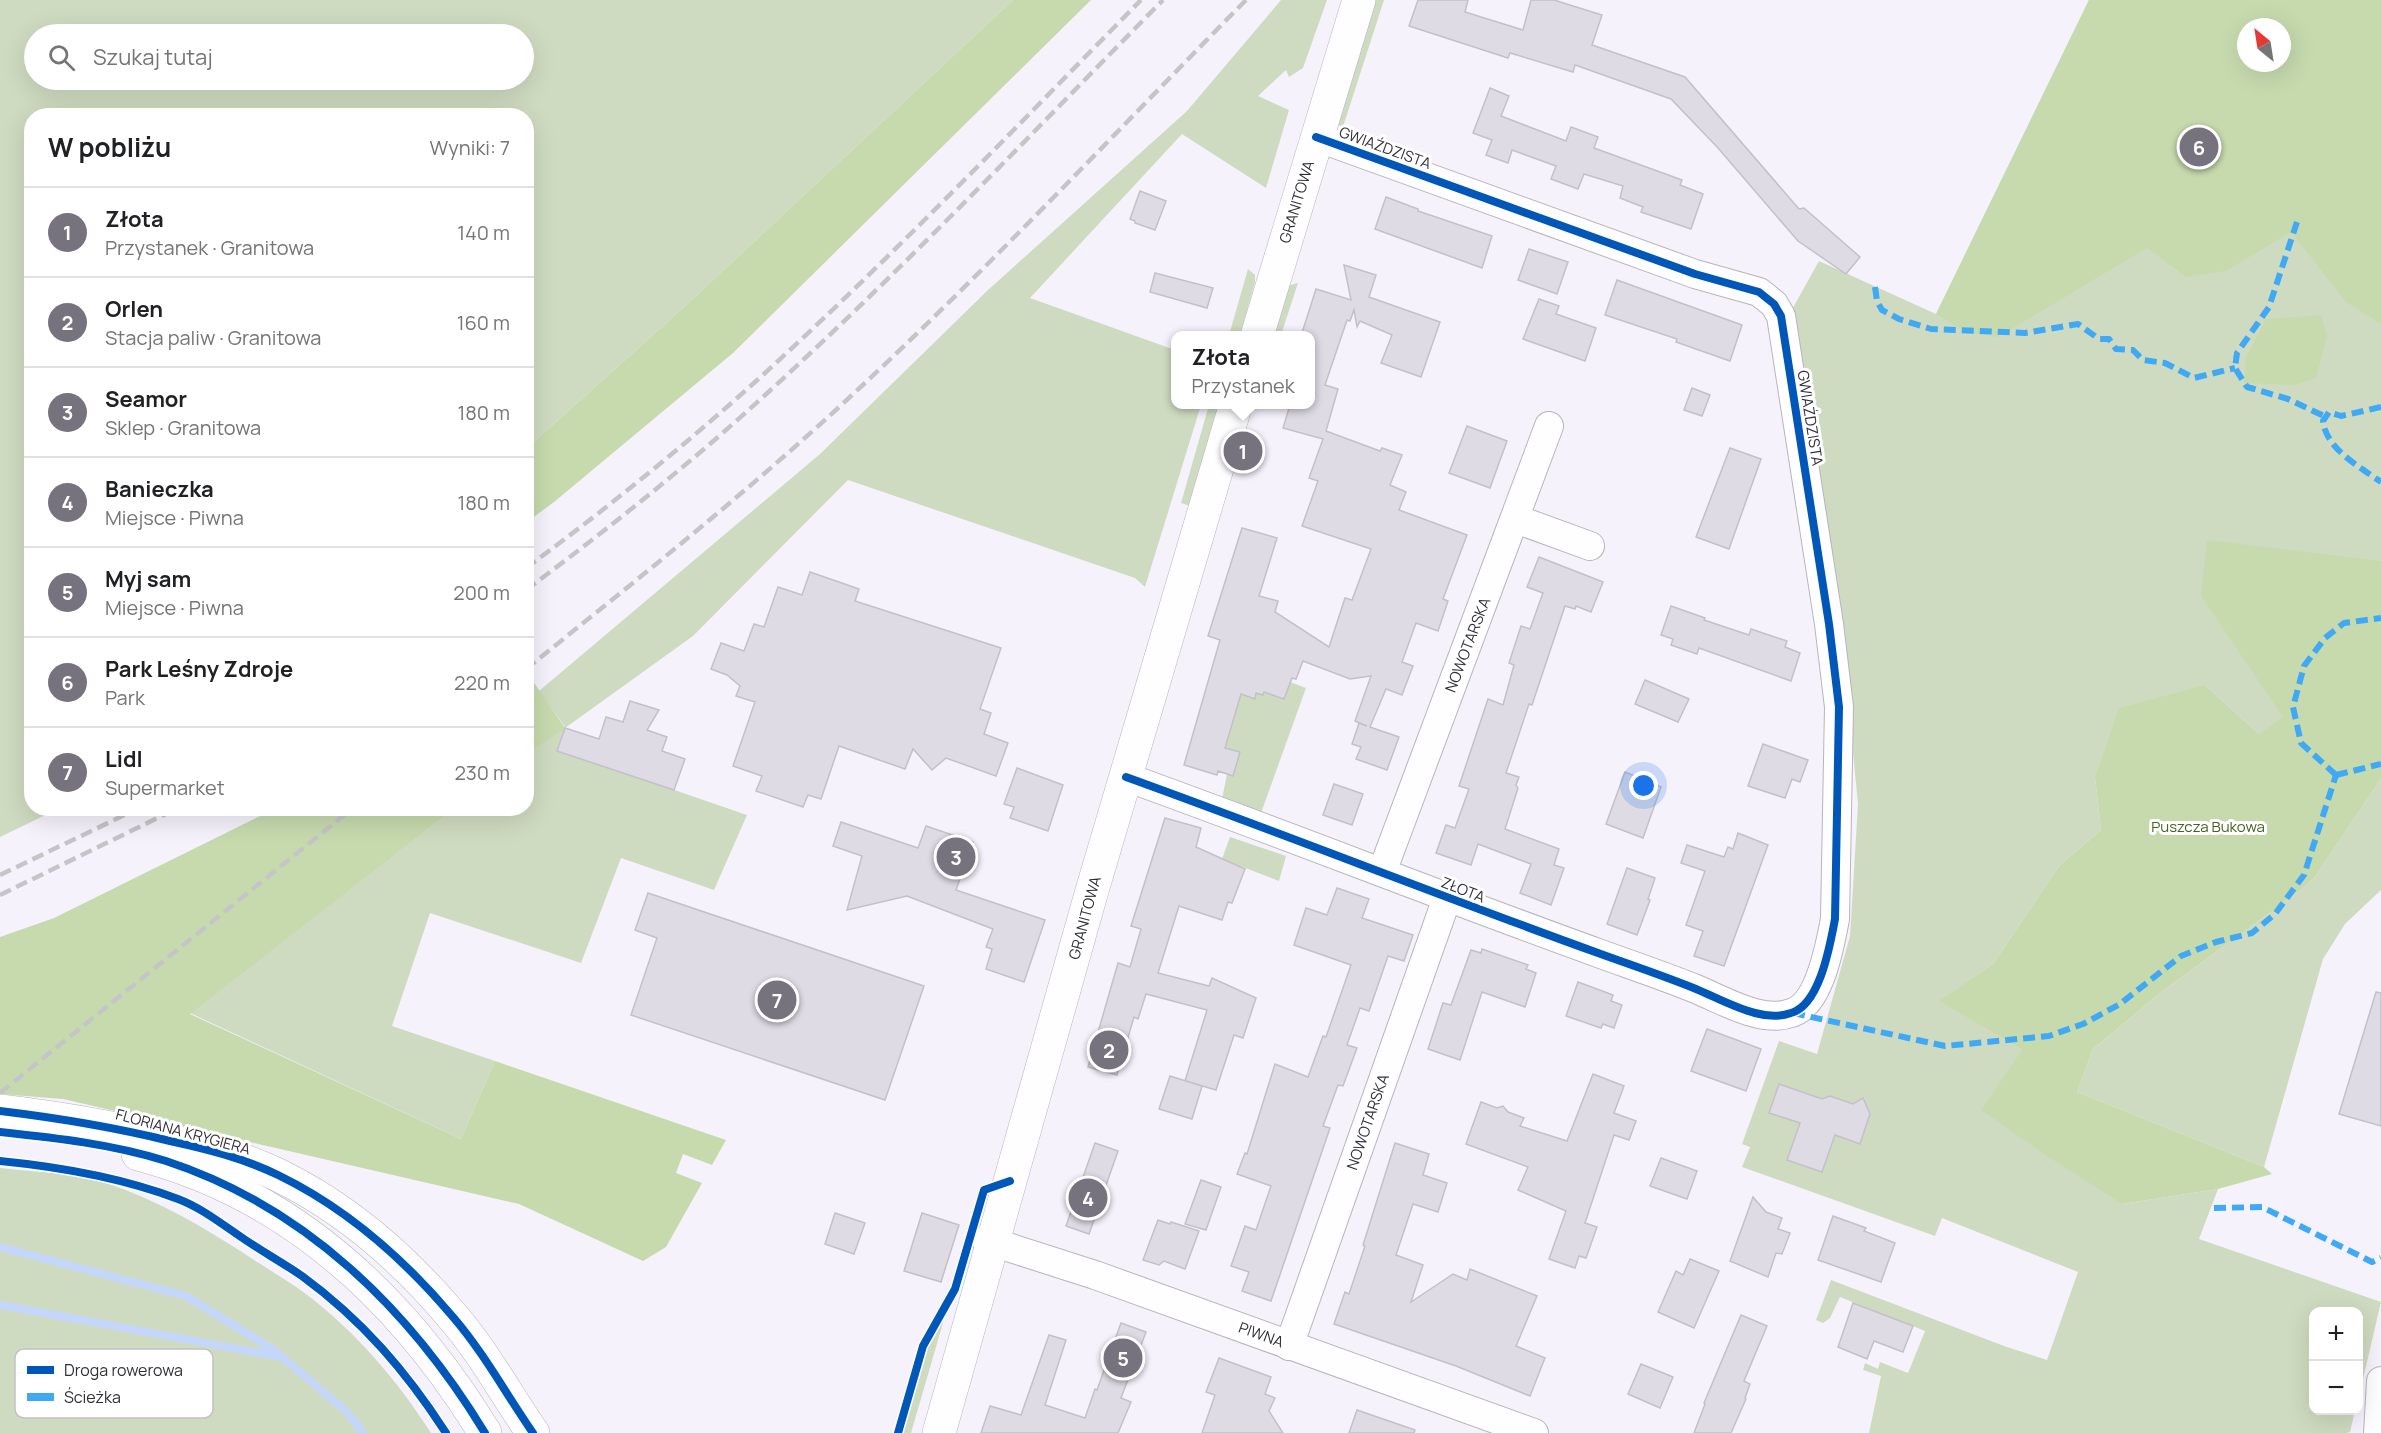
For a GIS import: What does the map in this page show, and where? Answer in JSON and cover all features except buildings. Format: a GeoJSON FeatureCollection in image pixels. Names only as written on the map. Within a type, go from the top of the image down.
{"type":"FeatureCollection","features":[{"type":"Feature","properties":{"kind":"street","name":"GRANITOWA"},"geometry":{"type":"LineString","coordinates":[[1258,331],[1359,0]]}},
{"type":"Feature","properties":{"kind":"street","name":"GWIAŹDZISTA"},"geometry":{"type":"LineString","coordinates":[[1316,137],[1695,274],[1759,292],[1774,304],[1780,316],[1829,624],[1839,707],[1835,919],[1828,950],[1814,991],[1793,1013]]}},
{"type":"Feature","properties":{"kind":"street","name":"GRANITOWA"},"geometry":{"type":"LineString","coordinates":[[939,1433],[990,1240],[1235,409]]}},
{"type":"Feature","properties":{"kind":"street","name":"NOWOTARSKA"},"geometry":{"type":"LineString","coordinates":[[1382,872],[1549,426]]}},
{"type":"Feature","properties":{"kind":"street"},"geometry":{"type":"LineString","coordinates":[[1516,519],[1590,546]]}},
{"type":"Feature","properties":{"kind":"street","name":"ZŁOTA"},"geometry":{"type":"LineString","coordinates":[[1126,777],[1693,988],[1749,1011],[1775,1016],[1793,1013]]}},
{"type":"Feature","properties":{"kind":"street","name":"NOWOTARSKA"},"geometry":{"type":"LineString","coordinates":[[1289,1346],[1447,898]]}},
{"type":"Feature","properties":{"kind":"street","name":"FLORIANA KRYGIERA"},"geometry":{"type":"LineString","coordinates":[[0,1111],[111,1126],[207,1149],[267,1170],[319,1198],[379,1242],[439,1300],[482,1354],[533,1433]]}},
{"type":"Feature","properties":{"kind":"street"},"geometry":{"type":"LineString","coordinates":[[0,1132],[80,1142],[147,1156],[214,1179],[253,1199],[322,1245],[388,1304],[430,1351],[485,1433]]}},
{"type":"Feature","properties":{"kind":"street","name":"PIWNA"},"geometry":{"type":"LineString","coordinates":[[990,1240],[1534,1433]]}},
{"type":"Feature","properties":{"kind":"street"},"geometry":{"type":"LineString","coordinates":[[2378,1433],[2381,1381]]}},
{"type":"Feature","properties":{"kind":"green space"},"geometry":{"type":"Polygon","coordinates":[[[0,0],[1013,0],[683,308],[534,442],[534,108],[24,108],[24,816],[44,816],[0,837],[0,0]]]}},
{"type":"Feature","properties":{"kind":"green space"},"geometry":{"type":"Polygon","coordinates":[[[1013,0],[1091,0],[733,353],[534,517],[534,442],[683,308],[1013,0]]]}},
{"type":"Feature","properties":{"kind":"green space"},"geometry":{"type":"Polygon","coordinates":[[[1281,0],[1327,0],[1303,68],[1289,77],[1286,70],[1258,96],[1289,110],[1266,188],[1182,134],[1030,298],[1171,349],[1171,409],[1200,409],[1145,587],[1135,578],[848,480],[693,636],[565,728],[558,750],[747,815],[714,890],[621,858],[581,963],[430,913],[392,1026],[495,1061],[461,1139],[190,1013],[445,816],[534,816],[534,749],[565,727],[539,691],[820,454],[988,290],[1187,111],[1281,0]]]}},
{"type":"Feature","properties":{"kind":"green space"},"geometry":{"type":"Polygon","coordinates":[[[1375,0],[1384,0],[1342,130],[1336,120],[1375,0]]]}},
{"type":"Feature","properties":{"kind":"green space"},"geometry":{"type":"Polygon","coordinates":[[[2089,0],[2381,0],[2381,767],[2259,734],[2205,685],[2095,778],[2101,830],[2059,866],[1993,964],[1940,1001],[2022,1050],[2122,1204],[2218,1189],[2199,1239],[2381,1302],[2363,1379],[2363,1307],[2309,1307],[2309,1415],[2354,1415],[2350,1432],[1869,1433],[1881,1376],[1863,1370],[1865,1363],[1878,1369],[1880,1362],[1908,1373],[1925,1331],[1840,1297],[1830,1318],[1823,1323],[1816,1320],[1831,1280],[2004,1346],[2047,1360],[2078,1272],[1942,1218],[1935,1236],[1742,1167],[1750,1147],[1742,1144],[1779,1041],[1817,1054],[1850,936],[1858,804],[1846,681],[1790,313],[1819,261],[1936,314],[2089,0]]]}},
{"type":"Feature","properties":{"kind":"green space"},"geometry":{"type":"Polygon","coordinates":[[[2089,0],[2381,0],[2381,324],[2346,302],[2291,232],[2226,271],[2186,277],[2147,248],[1998,337],[1965,332],[1936,314],[2089,0]]]}},
{"type":"Feature","properties":{"kind":"green space"},"geometry":{"type":"Polygon","coordinates":[[[1248,269],[1255,275],[1255,282],[1241,331],[1230,331],[1248,269]]]}},
{"type":"Feature","properties":{"kind":"green space"},"geometry":{"type":"Polygon","coordinates":[[[1298,283],[1282,331],[1274,331],[1287,286],[1298,283]]]}},
{"type":"Feature","properties":{"kind":"green space"},"geometry":{"type":"Polygon","coordinates":[[[2321,315],[2327,336],[2316,378],[2295,385],[2244,383],[2246,357],[2266,319],[2321,315]]]}},
{"type":"Feature","properties":{"kind":"green space"},"geometry":{"type":"Polygon","coordinates":[[[1208,409],[1219,409],[1190,506],[1181,503],[1208,409]]]}},
{"type":"Feature","properties":{"kind":"green space","name":"Puszcza Bukowa"},"geometry":{"type":"Polygon","coordinates":[[[2207,540],[2381,561],[2381,779],[2315,877],[2301,890],[2160,993],[2093,1049],[2077,1092],[2264,1167],[2272,1174],[2218,1189],[2122,1204],[1981,1110],[2022,1050],[1939,1001],[1993,964],[2059,866],[2101,830],[2095,778],[2119,708],[2205,685],[2259,734],[2283,717],[2201,596],[2207,540]]]}},
{"type":"Feature","properties":{"kind":"green space"},"geometry":{"type":"Polygon","coordinates":[[[1290,682],[1306,688],[1261,813],[1222,799],[1227,774],[1224,750],[1241,694],[1254,699],[1256,693],[1262,695],[1264,692],[1284,699],[1290,682]]]}},
{"type":"Feature","properties":{"kind":"green space"},"geometry":{"type":"Polygon","coordinates":[[[534,683],[565,728],[534,749],[534,683]]]}},
{"type":"Feature","properties":{"kind":"green space"},"geometry":{"type":"Polygon","coordinates":[[[2381,779],[2381,890],[2345,924],[2323,959],[2264,1167],[2077,1092],[2093,1049],[2160,993],[2301,890],[2315,877],[2381,779]]]}},
{"type":"Feature","properties":{"kind":"green space"},"geometry":{"type":"Polygon","coordinates":[[[260,816],[445,816],[190,1014],[461,1139],[495,1061],[726,1140],[712,1165],[683,1154],[676,1173],[702,1183],[666,1247],[643,1261],[519,1204],[63,1099],[0,1094],[0,937],[54,918],[260,816]]]}},
{"type":"Feature","properties":{"kind":"green space"},"geometry":{"type":"Polygon","coordinates":[[[1230,837],[1286,856],[1279,881],[1222,859],[1230,837]]]}},
{"type":"Feature","properties":{"kind":"green space"},"geometry":{"type":"Polygon","coordinates":[[[0,1168],[71,1175],[112,1185],[165,1207],[213,1234],[299,1289],[342,1324],[390,1376],[431,1433],[0,1433],[0,1168]]]}},
{"type":"Feature","properties":{"kind":"green space"},"geometry":{"type":"Polygon","coordinates":[[[945,1316],[911,1433],[903,1433],[928,1344],[945,1316]]]}},
{"type":"Feature","properties":{"kind":"waterway"},"geometry":{"type":"LineString","coordinates":[[0,1247],[186,1296],[274,1350],[347,1412],[363,1433]]}},
{"type":"Feature","properties":{"kind":"waterway"},"geometry":{"type":"LineString","coordinates":[[0,1305],[282,1357]]}},
{"type":"Feature","properties":{"kind":"railway"},"geometry":{"type":"LineString","coordinates":[[534,562],[648,474],[765,373],[908,236],[1141,0]]}},
{"type":"Feature","properties":{"kind":"railway"},"geometry":{"type":"LineString","coordinates":[[534,584],[653,491],[775,386],[923,244],[1163,0]]}},
{"type":"Feature","properties":{"kind":"railway"},"geometry":{"type":"LineString","coordinates":[[534,663],[753,483],[880,369],[1039,212],[1246,0]]}},
{"type":"Feature","properties":{"kind":"railway"},"geometry":{"type":"LineString","coordinates":[[0,875],[122,816]]}},
{"type":"Feature","properties":{"kind":"railway"},"geometry":{"type":"LineString","coordinates":[[0,895],[162,816]]}},
{"type":"Feature","properties":{"kind":"railway"},"geometry":{"type":"LineString","coordinates":[[0,1093],[343,816]]}},
{"type":"Feature","properties":{"kind":"marked path"},"geometry":{"type":"LineString","coordinates":[[2297,222],[2269,307],[2237,353],[2235,368],[2247,387],[2288,399],[2324,416]]}},
{"type":"Feature","properties":{"kind":"marked path"},"geometry":{"type":"LineString","coordinates":[[1875,287],[1877,301],[1882,310],[1899,319],[1931,329],[2025,333],[2078,324],[2099,339],[2109,339],[2116,349],[2133,350],[2143,360],[2165,363],[2194,378],[2235,368]]}},
{"type":"Feature","properties":{"kind":"marked path"},"geometry":{"type":"LineString","coordinates":[[2381,407],[2341,416],[2329,412],[2323,421],[2325,431],[2337,449],[2381,482]]}},
{"type":"Feature","properties":{"kind":"marked path"},"geometry":{"type":"LineString","coordinates":[[2336,775],[2301,743],[2293,707],[2304,666],[2325,638],[2344,623],[2381,618]]}},
{"type":"Feature","properties":{"kind":"marked path"},"geometry":{"type":"LineString","coordinates":[[2336,775],[2381,764]]}},
{"type":"Feature","properties":{"kind":"marked path"},"geometry":{"type":"LineString","coordinates":[[1793,1013],[1945,1046],[2049,1036],[2083,1024],[2120,1004],[2181,956],[2216,942],[2252,933],[2275,914],[2304,875],[2336,775]]}},
{"type":"Feature","properties":{"kind":"marked path"},"geometry":{"type":"LineString","coordinates":[[2214,1208],[2262,1207],[2372,1262],[2381,1258]]}},
{"type":"Feature","properties":{"kind":"cycle path"},"geometry":{"type":"LineString","coordinates":[[1126,777],[1755,1013],[1782,1015],[1801,1008],[1816,987],[1827,958],[1835,919],[1839,707],[1829,624],[1781,316],[1774,304],[1759,292],[1695,274],[1316,137]]}},
{"type":"Feature","properties":{"kind":"cycle path"},"geometry":{"type":"LineString","coordinates":[[0,1111],[106,1127],[198,1147],[252,1164],[303,1188],[351,1219],[415,1275],[475,1345],[533,1433]]}},
{"type":"Feature","properties":{"kind":"cycle path"},"geometry":{"type":"LineString","coordinates":[[0,1132],[84,1142],[146,1155],[217,1181],[264,1206],[309,1235],[350,1268],[388,1305],[456,1388],[485,1433]]}},
{"type":"Feature","properties":{"kind":"cycle path"},"geometry":{"type":"LineString","coordinates":[[0,1161],[45,1166],[112,1179],[156,1191],[204,1212],[302,1276],[344,1310],[399,1368],[446,1433]]}},
{"type":"Feature","properties":{"kind":"cycle path"},"geometry":{"type":"LineString","coordinates":[[898,1433],[923,1346],[955,1289],[984,1190],[1010,1181]]}},
{"type":"Feature","properties":{"kind":"place","name":"Park Leśny Zdroje"},"geometry":{"type":"Point","coordinates":[2199,147]}},
{"type":"Feature","properties":{"kind":"place","name":"Złota"},"geometry":{"type":"Point","coordinates":[1243,451]}},
{"type":"Feature","properties":{"kind":"place","name":"Seamor"},"geometry":{"type":"Point","coordinates":[956,857]}},
{"type":"Feature","properties":{"kind":"place","name":"Lidl"},"geometry":{"type":"Point","coordinates":[777,1000]}},
{"type":"Feature","properties":{"kind":"place","name":"Orlen"},"geometry":{"type":"Point","coordinates":[1109,1050]}},
{"type":"Feature","properties":{"kind":"place","name":"Banieczka"},"geometry":{"type":"Point","coordinates":[1088,1198]}},
{"type":"Feature","properties":{"kind":"place","name":"Myj sam"},"geometry":{"type":"Point","coordinates":[1123,1358]}}]}
